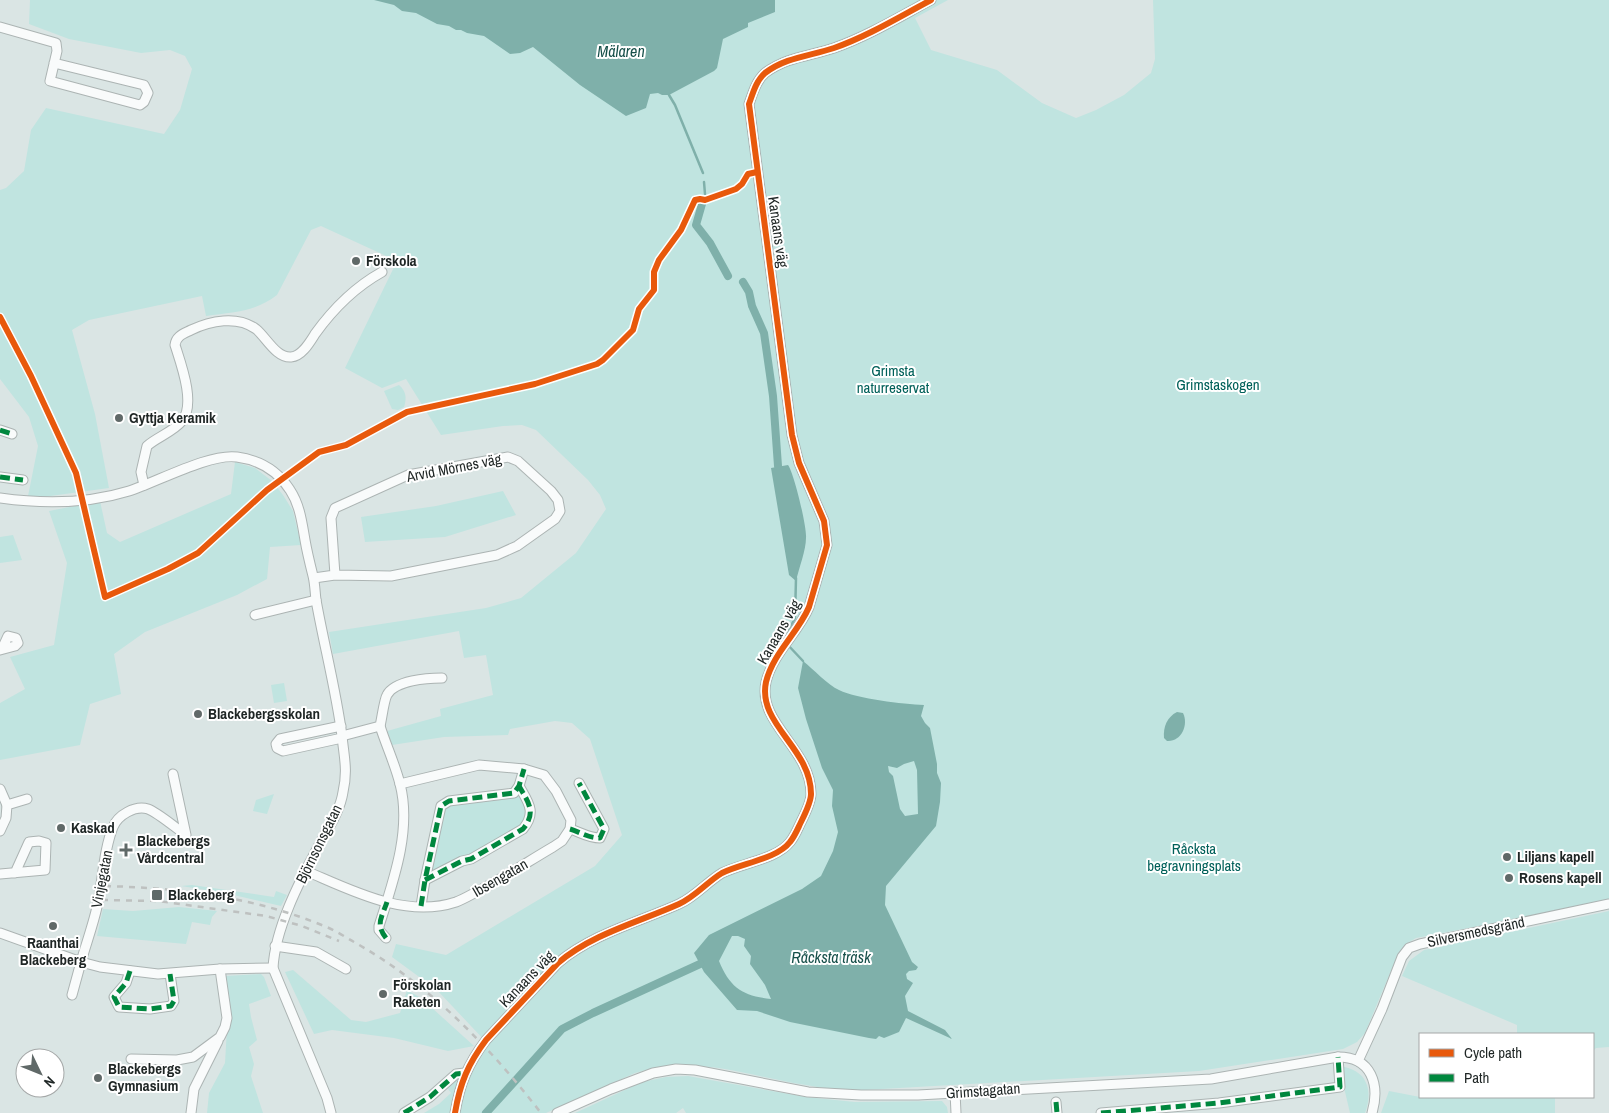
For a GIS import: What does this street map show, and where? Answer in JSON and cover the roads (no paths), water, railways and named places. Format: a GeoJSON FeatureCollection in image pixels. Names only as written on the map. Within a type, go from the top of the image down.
{"type":"FeatureCollection","features":[{"type":"Feature","properties":{"kind":"street","name":"Kanaans väg"},"geometry":{"type":"LineString","coordinates":[[455,1113],[465,1073],[486,1040],[558,963],[571,952],[681,903],[723,873],[779,851],[789,843],[804,816],[811,796],[810,776],[800,757],[769,713],[765,699],[766,680],[777,656],[809,607],[827,545],[824,521],[799,464],[792,435],[750,104],[759,79],[784,62],[834,48],[881,28],[931,0]]}},
{"type":"Feature","properties":{"kind":"street"},"geometry":{"type":"LineString","coordinates":[[0,27],[56,43],[57,51],[54,64],[50,82],[140,106],[148,93],[144,85],[54,64]]}},
{"type":"Feature","properties":{"kind":"street"},"geometry":{"type":"LineString","coordinates":[[144,485],[141,472],[146,446],[182,421],[188,410],[186,386],[176,345],[176,340],[179,336],[200,325],[220,320],[248,324],[277,351],[284,356],[291,357],[307,346],[326,319],[357,288],[382,272]]}},
{"type":"Feature","properties":{"kind":"street"},"geometry":{"type":"LineString","coordinates":[[0,430],[12,434]]}},
{"type":"Feature","properties":{"kind":"street","name":"Björnsonsgatan"},"geometry":{"type":"LineString","coordinates":[[0,498],[44,502],[95,498],[128,492],[189,467],[236,456],[258,462],[273,471],[289,489],[298,506],[314,578],[316,600],[341,726],[346,761],[346,778],[343,795],[334,817],[295,893],[275,946],[273,968],[327,1098],[331,1113]]}},
{"type":"Feature","properties":{"kind":"street","name":"Arvid Mörnes väg"},"geometry":{"type":"LineString","coordinates":[[314,578],[335,575],[391,576],[497,556],[517,546],[555,519],[560,511],[558,500],[551,491],[518,461],[508,457],[408,475],[336,508],[332,513],[335,575]]}},
{"type":"Feature","properties":{"kind":"street"},"geometry":{"type":"LineString","coordinates":[[0,477],[23,480]]}},
{"type":"Feature","properties":{"kind":"street"},"geometry":{"type":"LineString","coordinates":[[255,615],[316,600]]}},
{"type":"Feature","properties":{"kind":"street"},"geometry":{"type":"LineString","coordinates":[[386,938],[379,926],[395,871],[403,831],[403,803],[400,784],[380,726],[387,695],[393,689],[412,681],[442,678]]}},
{"type":"Feature","properties":{"kind":"street"},"geometry":{"type":"LineString","coordinates":[[341,726],[280,739],[276,744],[283,751],[380,726]]}},
{"type":"Feature","properties":{"kind":"street"},"geometry":{"type":"LineString","coordinates":[[400,784],[479,765],[524,769],[544,775],[556,791],[570,820],[570,829],[590,838],[600,838],[604,829],[579,783]]}},
{"type":"Feature","properties":{"kind":"street"},"geometry":{"type":"LineString","coordinates":[[421,906],[440,806],[449,800],[514,793],[519,786],[524,769]]}},
{"type":"Feature","properties":{"kind":"street","name":"Vinjegatan"},"geometry":{"type":"LineString","coordinates":[[81,962],[97,908],[105,859],[114,826],[120,817],[138,808],[148,809],[186,835],[173,774]]}},
{"type":"Feature","properties":{"kind":"street","name":"Ibsengatan"},"geometry":{"type":"LineString","coordinates":[[425,880],[462,861],[471,859],[524,830],[528,823],[531,808],[519,786]]}},
{"type":"Feature","properties":{"kind":"street"},"geometry":{"type":"LineString","coordinates":[[0,789],[7,805],[6,818],[0,831]]}},
{"type":"Feature","properties":{"kind":"street"},"geometry":{"type":"LineString","coordinates":[[7,805],[27,799]]}},
{"type":"Feature","properties":{"kind":"street","name":"Ibsengatan"},"geometry":{"type":"LineString","coordinates":[[306,870],[366,896],[387,902],[435,907],[472,894],[553,847],[562,841],[570,829]]}},
{"type":"Feature","properties":{"kind":"street"},"geometry":{"type":"LineString","coordinates":[[0,874],[15,873]]}},
{"type":"Feature","properties":{"kind":"street","name":"Silversmedsgränd"},"geometry":{"type":"LineString","coordinates":[[1358,1061],[1382,1009],[1402,957],[1409,948],[1420,944],[1609,904]]}},
{"type":"Feature","properties":{"kind":"street"},"geometry":{"type":"LineString","coordinates":[[0,933],[81,962],[130,971],[170,974],[220,969],[273,968]]}},
{"type":"Feature","properties":{"kind":"street"},"geometry":{"type":"LineString","coordinates":[[275,946],[316,952],[346,969]]}},
{"type":"Feature","properties":{"kind":"street"},"geometry":{"type":"LineString","coordinates":[[72,995],[81,962]]}},
{"type":"Feature","properties":{"kind":"street"},"geometry":{"type":"LineString","coordinates":[[191,1113],[194,1089],[225,1027],[226,1018],[220,969]]}},
{"type":"Feature","properties":{"kind":"street"},"geometry":{"type":"LineString","coordinates":[[130,971],[126,983],[114,997],[118,1007],[150,1009],[171,1006],[174,1001],[170,974]]}},
{"type":"Feature","properties":{"kind":"street"},"geometry":{"type":"LineString","coordinates":[[131,1059],[177,1060],[193,1057],[220,1037]]}},
{"type":"Feature","properties":{"kind":"street"},"geometry":{"type":"LineString","coordinates":[[1101,1113],[1219,1103],[1340,1087],[1338,1057]]}},
{"type":"Feature","properties":{"kind":"street","name":"Grimstagatan"},"geometry":{"type":"LineString","coordinates":[[557,1113],[653,1073],[676,1069],[696,1070],[817,1092],[861,1096],[918,1095],[1202,1079],[1338,1057],[1348,1057],[1358,1061]]}},
{"type":"Feature","properties":{"kind":"street"},"geometry":{"type":"LineString","coordinates":[[1358,1061],[1363,1063],[1373,1080],[1376,1092],[1372,1113]]}},
{"type":"Feature","properties":{"kind":"street"},"geometry":{"type":"LineString","coordinates":[[404,1113],[430,1097],[456,1074],[465,1073]]}},
{"type":"Feature","properties":{"kind":"street"},"geometry":{"type":"LineString","coordinates":[[955,1092],[956,1113]]}},
{"type":"Feature","properties":{"kind":"street"},"geometry":{"type":"LineString","coordinates":[[1056,1102],[1057,1113]]}},
{"type":"Feature","properties":{"kind":"water","name":"Mälaren"},"geometry":{"type":"Polygon","coordinates":[[[374,0],[775,0],[775,12],[748,23],[748,27],[723,39],[717,68],[714,71],[669,95],[650,94],[646,108],[626,116],[580,85],[533,47],[520,53],[510,54],[484,36],[437,24],[416,13],[402,11],[394,5],[374,0]]]}},
{"type":"Feature","properties":{"kind":"water"},"geometry":{"type":"Polygon","coordinates":[[[788,465],[797,489],[806,532],[805,548],[796,581],[789,575],[771,468],[788,465]]]}},
{"type":"Feature","properties":{"kind":"water","name":"Råcksta träsk"},"geometry":{"type":"Polygon","coordinates":[[[803,661],[830,684],[847,693],[881,701],[924,705],[921,716],[930,728],[937,773],[941,783],[936,826],[886,886],[885,905],[912,962],[918,967],[916,970],[909,971],[906,974],[907,979],[913,983],[905,996],[908,1011],[945,1030],[952,1039],[906,1018],[899,1032],[884,1038],[879,1036],[876,1039],[790,1022],[757,1011],[737,1010],[704,972],[694,953],[709,935],[802,889],[821,876],[833,851],[838,832],[832,806],[833,790],[822,768],[798,688],[803,661]],[[914,761],[897,768],[888,766],[889,772],[893,776],[900,809],[905,816],[918,814],[917,770],[914,761]],[[732,936],[719,961],[723,970],[733,984],[745,993],[771,999],[765,985],[750,964],[751,956],[744,946],[745,939],[732,936]]]}},
{"type":"Feature","properties":{"kind":"water"},"geometry":{"type":"Polygon","coordinates":[[[1177,712],[1183,713],[1185,718],[1184,727],[1180,736],[1172,741],[1167,741],[1164,738],[1165,726],[1168,720],[1177,712]]]}},
{"type":"Feature","properties":{"kind":"waterway"},"geometry":{"type":"LineString","coordinates":[[669,95],[675,105],[703,173]]}},
{"type":"Feature","properties":{"kind":"waterway"},"geometry":{"type":"LineString","coordinates":[[704,182],[705,194]]}},
{"type":"Feature","properties":{"kind":"waterway"},"geometry":{"type":"LineString","coordinates":[[702,204],[696,225],[710,243],[728,276]]}},
{"type":"Feature","properties":{"kind":"waterway"},"geometry":{"type":"LineString","coordinates":[[743,282],[749,292],[752,306],[764,333],[773,396],[778,466]]}},
{"type":"Feature","properties":{"kind":"waterway"},"geometry":{"type":"LineString","coordinates":[[786,636],[795,618],[796,578]]}},
{"type":"Feature","properties":{"kind":"waterway"},"geometry":{"type":"LineString","coordinates":[[787,644],[803,661]]}},
{"type":"Feature","properties":{"kind":"waterway"},"geometry":{"type":"LineString","coordinates":[[486,1113],[562,1029],[700,964]]}},
{"type":"Feature","properties":{"kind":"railway"},"geometry":{"type":"LineString","coordinates":[[105,886],[189,892],[244,901],[298,916],[336,932],[408,977],[456,1018],[500,1064],[541,1113]]}},
{"type":"Feature","properties":{"kind":"railway"},"geometry":{"type":"LineString","coordinates":[[102,900],[158,901],[266,916],[302,926],[339,941]]}},
{"type":"Feature","properties":{"kind":"place","name":"Förskola"},"geometry":{"type":"Point","coordinates":[356,261]}},
{"type":"Feature","properties":{"kind":"place","name":"Gyttja Keramik"},"geometry":{"type":"Point","coordinates":[119,418]}},
{"type":"Feature","properties":{"kind":"place","name":"Blackebergsskolan"},"geometry":{"type":"Point","coordinates":[198,714]}},
{"type":"Feature","properties":{"kind":"place","name":"Kaskad"},"geometry":{"type":"Point","coordinates":[61,828]}},
{"type":"Feature","properties":{"kind":"place","name":"Blackebergs Vårdcentral"},"geometry":{"type":"Point","coordinates":[126,850]}},
{"type":"Feature","properties":{"kind":"place","name":"Liljans kapell"},"geometry":{"type":"Point","coordinates":[1507,857]}},
{"type":"Feature","properties":{"kind":"place","name":"Rosens kapell"},"geometry":{"type":"Point","coordinates":[1509,878]}},
{"type":"Feature","properties":{"kind":"place","name":"Blackeberg"},"geometry":{"type":"Point","coordinates":[157,895]}},
{"type":"Feature","properties":{"kind":"place","name":"Raanthai Blackeberg"},"geometry":{"type":"Point","coordinates":[53,926]}},
{"type":"Feature","properties":{"kind":"place","name":"Förskolan Raketen"},"geometry":{"type":"Point","coordinates":[383,994]}},
{"type":"Feature","properties":{"kind":"place","name":"Blackebergs Gymnasium"},"geometry":{"type":"Point","coordinates":[98,1078]}},
{"type":"Feature","properties":{"kind":"park label","name":"Grimsta naturreservat"},"geometry":{"type":"Point","coordinates":[893,380]}},
{"type":"Feature","properties":{"kind":"park label","name":"Grimstaskogen"},"geometry":{"type":"Point","coordinates":[1218,385]}},
{"type":"Feature","properties":{"kind":"park label","name":"Råcksta begravningsplats"},"geometry":{"type":"Point","coordinates":[1194,858]}}]}
